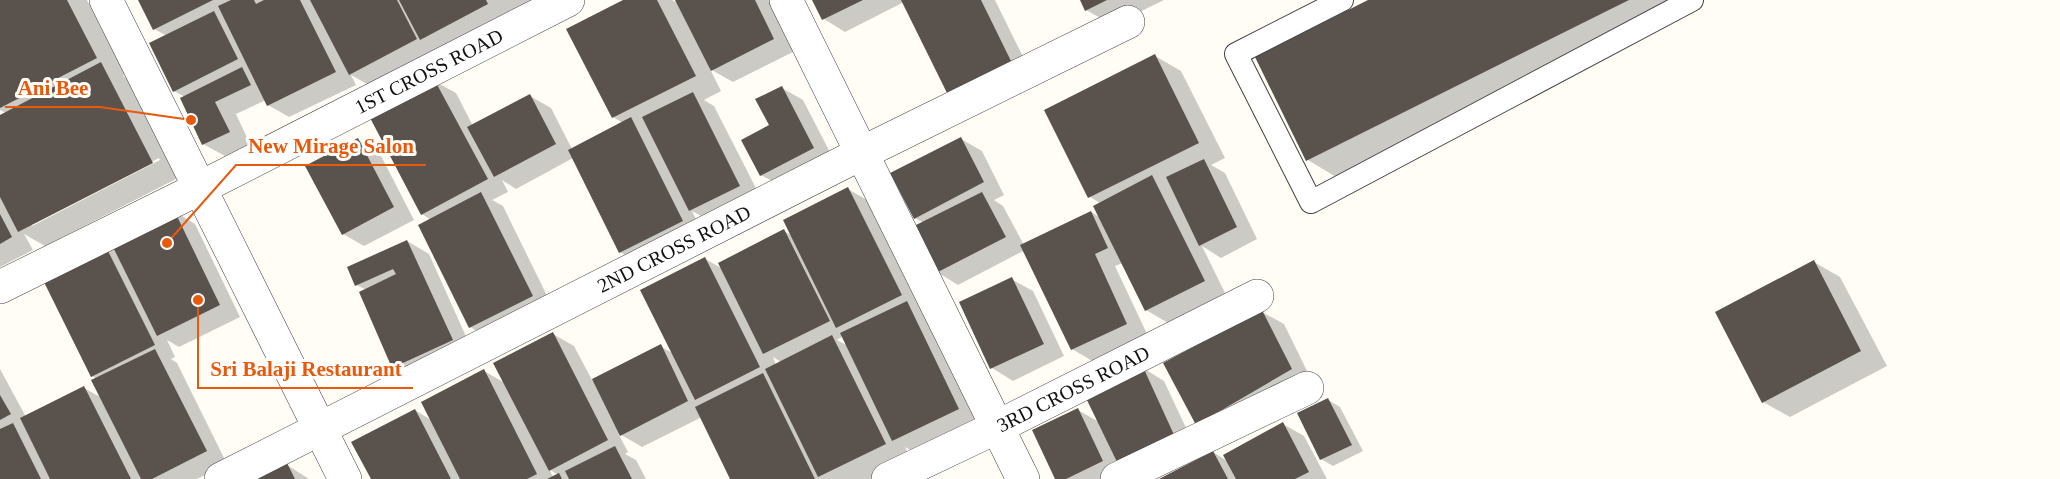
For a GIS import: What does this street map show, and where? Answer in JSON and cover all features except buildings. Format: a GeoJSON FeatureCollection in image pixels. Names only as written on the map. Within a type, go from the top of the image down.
{"type":"FeatureCollection","features":[{"type":"Feature","properties":{"kind":"street"},"geometry":{"type":"LineString","coordinates":[[106,0],[345,479]]}},
{"type":"Feature","properties":{"kind":"street","name":"1ST CROSS ROAD"},"geometry":{"type":"LineString","coordinates":[[0,287],[200,188],[568,0]]}},
{"type":"Feature","properties":{"kind":"street"},"geometry":{"type":"LineString","coordinates":[[786,0],[1023,479]]}},
{"type":"Feature","properties":{"kind":"street","name":"2ND CROSS ROAD"},"geometry":{"type":"LineString","coordinates":[[221,479],[862,153],[1128,22]]}},
{"type":"Feature","properties":{"kind":"street","name":"3RD CROSS ROAD"},"geometry":{"type":"LineString","coordinates":[[888,479],[997,427],[1257,296]]}},
{"type":"Feature","properties":{"kind":"street"},"geometry":{"type":"LineString","coordinates":[[1117,479],[1307,388]]}},
{"type":"Feature","properties":{"kind":"lane"},"geometry":{"type":"LineString","coordinates":[[1342,0],[1236,54],[1311,202],[1692,0]]}},
{"type":"Feature","properties":{"kind":"place","name":"Ani Bee"},"geometry":{"type":"Point","coordinates":[191,120]}},
{"type":"Feature","properties":{"kind":"place","name":"New Mirage Salon"},"geometry":{"type":"Point","coordinates":[167,243]}},
{"type":"Feature","properties":{"kind":"place","name":"Sri Balaji Restaurant"},"geometry":{"type":"Point","coordinates":[198,300]}}]}
